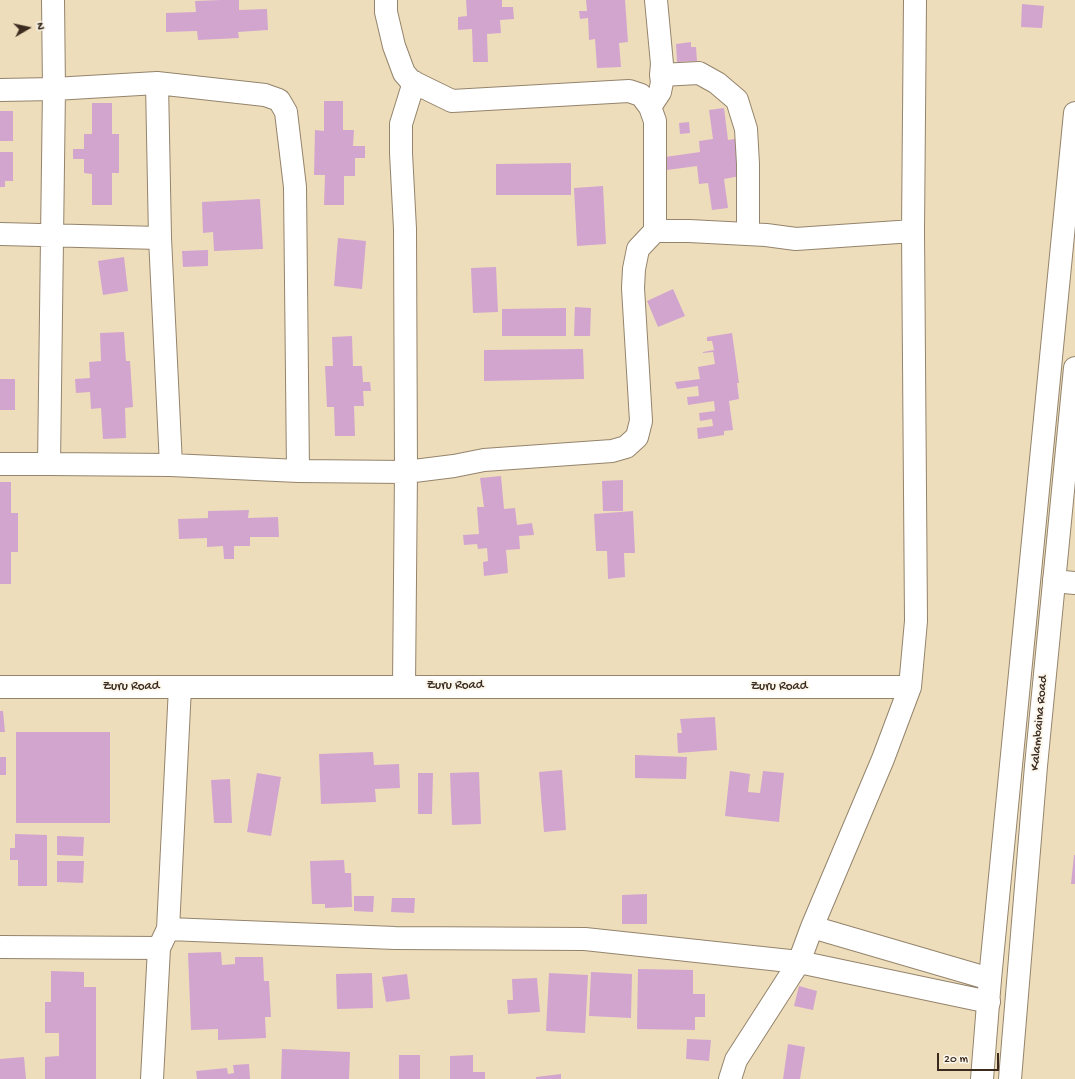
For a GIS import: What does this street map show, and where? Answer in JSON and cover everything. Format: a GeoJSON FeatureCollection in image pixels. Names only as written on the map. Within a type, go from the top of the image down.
{"type":"FeatureCollection","features":[{"type":"Feature","properties":{"kind":"street"},"geometry":{"type":"LineString","coordinates":[[49,464],[54,89],[53,0]]}},
{"type":"Feature","properties":{"kind":"street"},"geometry":{"type":"LineString","coordinates":[[0,464],[171,465],[298,471],[406,472],[454,466],[484,460],[612,451],[626,447],[637,437],[640,421],[633,288],[634,269],[638,248],[655,231],[655,121],[650,107],[641,95],[629,91],[452,101],[414,82],[404,73],[394,46],[386,12],[386,0]]}},
{"type":"Feature","properties":{"kind":"street"},"geometry":{"type":"LineString","coordinates":[[650,107],[660,92],[662,82],[662,64],[656,0]]}},
{"type":"Feature","properties":{"kind":"street"},"geometry":{"type":"LineString","coordinates":[[730,1079],[736,1060],[799,962],[812,927],[883,759],[910,687],[916,621],[913,231],[915,0]]}},
{"type":"Feature","properties":{"kind":"street"},"geometry":{"type":"LineString","coordinates":[[661,75],[699,73],[718,83],[737,100],[746,129],[748,164],[748,234]]}},
{"type":"Feature","properties":{"kind":"street"},"geometry":{"type":"LineString","coordinates":[[404,686],[406,472],[405,228],[401,124],[414,82]]}},
{"type":"Feature","properties":{"kind":"street"},"geometry":{"type":"LineString","coordinates":[[157,83],[160,238],[171,465]]}},
{"type":"Feature","properties":{"kind":"street"},"geometry":{"type":"LineString","coordinates":[[0,90],[54,89],[157,83],[265,95],[279,100],[286,112],[295,187],[298,471]]}},
{"type":"Feature","properties":{"kind":"street"},"geometry":{"type":"LineString","coordinates":[[982,1079],[990,979],[1075,113]]}},
{"type":"Feature","properties":{"kind":"street"},"geometry":{"type":"LineString","coordinates":[[655,231],[748,234],[796,239],[913,231]]}},
{"type":"Feature","properties":{"kind":"street"},"geometry":{"type":"LineString","coordinates":[[0,234],[160,238]]}},
{"type":"Feature","properties":{"kind":"street","name":"Kalambaina Road"},"geometry":{"type":"LineString","coordinates":[[1010,1079],[1035,774],[1064,582],[1075,368]]}},
{"type":"Feature","properties":{"kind":"street","name":"Zuru Road"},"geometry":{"type":"LineString","coordinates":[[0,687],[910,687]]}},
{"type":"Feature","properties":{"kind":"street"},"geometry":{"type":"LineString","coordinates":[[152,1079],[164,938],[180,687]]}},
{"type":"Feature","properties":{"kind":"street"},"geometry":{"type":"LineString","coordinates":[[812,927],[990,979]]}},
{"type":"Feature","properties":{"kind":"street"},"geometry":{"type":"LineString","coordinates":[[0,947],[164,938],[585,939],[799,962],[989,1002]]}},
{"type":"Feature","properties":{"kind":"building"},"geometry":{"type":"Polygon","coordinates":[[[239,0],[239,10],[267,9],[268,30],[238,32],[239,38],[198,40],[197,31],[166,32],[166,13],[196,12],[195,1],[239,0]]]}},
{"type":"Feature","properties":{"kind":"building"},"geometry":{"type":"Polygon","coordinates":[[[466,0],[502,0],[502,7],[513,7],[514,19],[500,20],[501,33],[487,34],[488,62],[473,62],[472,29],[458,30],[458,17],[467,16],[466,0]]]}},
{"type":"Feature","properties":{"kind":"building"},"geometry":{"type":"Polygon","coordinates":[[[586,0],[625,0],[628,42],[619,43],[621,67],[597,68],[595,39],[589,40],[588,18],[580,19],[579,11],[587,11],[586,0]]]}},
{"type":"Feature","properties":{"kind":"building"},"geometry":{"type":"Polygon","coordinates":[[[1022,4],[1044,6],[1042,28],[1021,27],[1022,4]]]}},
{"type":"Feature","properties":{"kind":"building"},"geometry":{"type":"Polygon","coordinates":[[[691,42],[691,47],[696,47],[697,61],[677,62],[676,44],[691,42]]]}},
{"type":"Feature","properties":{"kind":"building"},"geometry":{"type":"Polygon","coordinates":[[[324,101],[343,101],[343,130],[354,130],[353,146],[365,146],[365,158],[355,158],[355,176],[344,176],[344,205],[324,205],[325,175],[314,175],[315,130],[324,131],[324,101]]]}},
{"type":"Feature","properties":{"kind":"building"},"geometry":{"type":"Polygon","coordinates":[[[92,103],[112,103],[112,134],[119,134],[119,173],[112,173],[112,205],[92,205],[92,174],[84,173],[84,159],[73,159],[73,149],[84,149],[84,134],[92,134],[92,103]]]}},
{"type":"Feature","properties":{"kind":"building"},"geometry":{"type":"Polygon","coordinates":[[[724,108],[728,140],[735,139],[740,176],[724,179],[728,208],[712,210],[708,183],[699,184],[697,166],[667,170],[665,157],[700,152],[699,141],[713,139],[709,110],[724,108]]]}},
{"type":"Feature","properties":{"kind":"building"},"geometry":{"type":"Polygon","coordinates":[[[0,111],[13,111],[13,141],[0,141],[0,111]]]}},
{"type":"Feature","properties":{"kind":"building"},"geometry":{"type":"Polygon","coordinates":[[[689,122],[690,133],[680,134],[679,123],[689,122]]]}},
{"type":"Feature","properties":{"kind":"building"},"geometry":{"type":"Polygon","coordinates":[[[0,152],[13,152],[13,181],[5,181],[5,187],[0,187],[0,152]]]}},
{"type":"Feature","properties":{"kind":"building"},"geometry":{"type":"Polygon","coordinates":[[[571,163],[571,195],[496,195],[496,164],[571,163]]]}},
{"type":"Feature","properties":{"kind":"building"},"geometry":{"type":"Polygon","coordinates":[[[603,186],[606,244],[577,246],[574,188],[603,186]]]}},
{"type":"Feature","properties":{"kind":"building"},"geometry":{"type":"Polygon","coordinates":[[[260,199],[263,249],[214,251],[213,232],[203,233],[202,202],[260,199]]]}},
{"type":"Feature","properties":{"kind":"building"},"geometry":{"type":"Polygon","coordinates":[[[338,238],[366,241],[362,289],[334,286],[338,238]]]}},
{"type":"Feature","properties":{"kind":"building"},"geometry":{"type":"Polygon","coordinates":[[[208,250],[208,266],[183,267],[182,251],[208,250]]]}},
{"type":"Feature","properties":{"kind":"building"},"geometry":{"type":"Polygon","coordinates":[[[124,257],[128,291],[103,295],[98,261],[124,257]]]}},
{"type":"Feature","properties":{"kind":"building"},"geometry":{"type":"Polygon","coordinates":[[[496,267],[498,312],[473,313],[471,268],[496,267]]]}},
{"type":"Feature","properties":{"kind":"building"},"geometry":{"type":"Polygon","coordinates":[[[673,289],[685,316],[658,327],[647,301],[673,289]]]}},
{"type":"Feature","properties":{"kind":"building"},"geometry":{"type":"Polygon","coordinates":[[[575,307],[591,308],[590,336],[574,336],[575,307]]]}},
{"type":"Feature","properties":{"kind":"building"},"geometry":{"type":"Polygon","coordinates":[[[566,308],[566,336],[502,336],[502,309],[566,308]]]}},
{"type":"Feature","properties":{"kind":"building"},"geometry":{"type":"Polygon","coordinates":[[[124,332],[126,361],[130,361],[133,407],[125,408],[126,438],[103,439],[101,408],[91,409],[90,392],[76,393],[75,379],[90,378],[89,362],[101,361],[100,333],[124,332]]]}},
{"type":"Feature","properties":{"kind":"building"},"geometry":{"type":"Polygon","coordinates":[[[732,333],[739,383],[737,383],[739,399],[729,401],[733,430],[724,431],[724,435],[698,439],[697,428],[713,426],[712,419],[700,421],[699,413],[715,411],[714,401],[688,405],[687,397],[699,396],[698,386],[677,389],[675,382],[700,379],[698,367],[715,364],[713,352],[703,353],[714,350],[712,341],[707,341],[707,337],[732,333]]]}},
{"type":"Feature","properties":{"kind":"building"},"geometry":{"type":"Polygon","coordinates":[[[352,336],[353,366],[362,366],[363,382],[370,382],[371,391],[363,391],[364,406],[354,406],[355,436],[335,436],[334,407],[327,407],[325,366],[333,366],[332,337],[352,336]]]}},
{"type":"Feature","properties":{"kind":"building"},"geometry":{"type":"Polygon","coordinates":[[[583,349],[584,379],[484,381],[484,350],[583,349]]]}},
{"type":"Feature","properties":{"kind":"building"},"geometry":{"type":"Polygon","coordinates":[[[0,379],[15,379],[15,410],[0,410],[0,379]]]}},
{"type":"Feature","properties":{"kind":"building"},"geometry":{"type":"Polygon","coordinates":[[[501,476],[504,509],[515,508],[517,525],[532,523],[534,535],[519,536],[520,549],[506,550],[508,573],[484,576],[483,562],[488,561],[487,548],[478,549],[477,544],[464,545],[463,535],[479,534],[477,507],[484,507],[480,478],[501,476]]]}},
{"type":"Feature","properties":{"kind":"building"},"geometry":{"type":"Polygon","coordinates":[[[623,480],[623,511],[603,511],[602,481],[623,480]]]}},
{"type":"Feature","properties":{"kind":"building"},"geometry":{"type":"Polygon","coordinates":[[[0,482],[11,482],[11,513],[18,513],[18,552],[11,552],[11,584],[0,584],[0,482]]]}},
{"type":"Feature","properties":{"kind":"building"},"geometry":{"type":"Polygon","coordinates":[[[249,510],[248,518],[278,517],[279,537],[250,537],[250,546],[234,546],[234,559],[224,559],[223,546],[207,547],[207,538],[179,539],[178,519],[208,518],[208,511],[249,510]]]}},
{"type":"Feature","properties":{"kind":"building"},"geometry":{"type":"Polygon","coordinates":[[[633,511],[635,553],[624,553],[625,577],[608,579],[607,551],[596,551],[594,514],[633,511]]]}},
{"type":"Feature","properties":{"kind":"building"},"geometry":{"type":"Polygon","coordinates":[[[0,711],[3,711],[5,732],[0,732],[0,711]]]}},
{"type":"Feature","properties":{"kind":"building"},"geometry":{"type":"Polygon","coordinates":[[[715,717],[717,750],[678,753],[677,733],[682,733],[680,719],[715,717]]]}},
{"type":"Feature","properties":{"kind":"building"},"geometry":{"type":"Polygon","coordinates":[[[16,732],[110,732],[110,823],[16,823],[16,732]]]}},
{"type":"Feature","properties":{"kind":"building"},"geometry":{"type":"Polygon","coordinates":[[[373,752],[374,765],[399,764],[400,788],[375,789],[376,802],[321,804],[319,754],[373,752]]]}},
{"type":"Feature","properties":{"kind":"building"},"geometry":{"type":"Polygon","coordinates":[[[635,755],[687,757],[686,779],[635,778],[635,755]]]}},
{"type":"Feature","properties":{"kind":"building"},"geometry":{"type":"Polygon","coordinates":[[[0,757],[6,757],[6,775],[0,775],[0,757]]]}},
{"type":"Feature","properties":{"kind":"building"},"geometry":{"type":"Polygon","coordinates":[[[562,770],[566,830],[544,832],[539,772],[562,770]]]}},
{"type":"Feature","properties":{"kind":"building"},"geometry":{"type":"Polygon","coordinates":[[[730,771],[750,774],[748,792],[760,793],[763,771],[784,773],[779,822],[725,816],[730,771]]]}},
{"type":"Feature","properties":{"kind":"building"},"geometry":{"type":"Polygon","coordinates":[[[479,772],[481,824],[452,825],[450,773],[479,772]]]}},
{"type":"Feature","properties":{"kind":"building"},"geometry":{"type":"Polygon","coordinates":[[[257,773],[281,777],[271,836],[247,832],[257,773]]]}},
{"type":"Feature","properties":{"kind":"building"},"geometry":{"type":"Polygon","coordinates":[[[418,773],[433,773],[432,814],[418,814],[418,773]]]}},
{"type":"Feature","properties":{"kind":"building"},"geometry":{"type":"Polygon","coordinates":[[[230,779],[232,823],[214,823],[211,780],[230,779]]]}},
{"type":"Feature","properties":{"kind":"building"},"geometry":{"type":"Polygon","coordinates":[[[15,834],[47,835],[47,886],[18,886],[18,860],[10,860],[10,848],[15,848],[15,834]]]}},
{"type":"Feature","properties":{"kind":"building"},"geometry":{"type":"Polygon","coordinates":[[[57,836],[84,837],[83,856],[57,855],[57,836]]]}},
{"type":"Feature","properties":{"kind":"building"},"geometry":{"type":"Polygon","coordinates":[[[1074,855],[1075,884],[1071,884],[1074,855]]]}},
{"type":"Feature","properties":{"kind":"building"},"geometry":{"type":"Polygon","coordinates":[[[344,860],[345,873],[351,873],[352,907],[325,908],[325,904],[312,904],[310,861],[344,860]]]}},
{"type":"Feature","properties":{"kind":"building"},"geometry":{"type":"Polygon","coordinates":[[[57,861],[84,861],[83,883],[57,882],[57,861]]]}},
{"type":"Feature","properties":{"kind":"building"},"geometry":{"type":"Polygon","coordinates":[[[647,894],[647,924],[622,924],[622,895],[647,894]]]}},
{"type":"Feature","properties":{"kind":"building"},"geometry":{"type":"Polygon","coordinates":[[[354,896],[374,896],[373,912],[354,911],[354,896]]]}},
{"type":"Feature","properties":{"kind":"building"},"geometry":{"type":"Polygon","coordinates":[[[392,898],[415,898],[414,913],[391,912],[392,898]]]}},
{"type":"Feature","properties":{"kind":"building"},"geometry":{"type":"Polygon","coordinates":[[[221,952],[222,965],[235,964],[235,957],[263,957],[264,981],[269,981],[271,1017],[265,1017],[266,1038],[218,1040],[218,1029],[191,1030],[188,953],[221,952]]]}},
{"type":"Feature","properties":{"kind":"building"},"geometry":{"type":"Polygon","coordinates":[[[638,969],[693,970],[693,994],[705,994],[705,1017],[695,1017],[695,1030],[637,1029],[638,969]]]}},
{"type":"Feature","properties":{"kind":"building"},"geometry":{"type":"Polygon","coordinates":[[[51,971],[84,972],[84,987],[96,987],[96,1079],[45,1079],[45,1057],[59,1056],[59,1033],[45,1033],[45,1002],[51,1002],[51,971]]]}},
{"type":"Feature","properties":{"kind":"building"},"geometry":{"type":"Polygon","coordinates":[[[591,972],[632,974],[631,1018],[589,1016],[591,972]]]}},
{"type":"Feature","properties":{"kind":"building"},"geometry":{"type":"Polygon","coordinates":[[[372,973],[373,1008],[337,1009],[336,974],[372,973]]]}},
{"type":"Feature","properties":{"kind":"building"},"geometry":{"type":"Polygon","coordinates":[[[549,973],[588,975],[585,1033],[546,1031],[549,973]]]}},
{"type":"Feature","properties":{"kind":"building"},"geometry":{"type":"Polygon","coordinates":[[[407,974],[410,999],[386,1002],[382,977],[407,974]]]}},
{"type":"Feature","properties":{"kind":"building"},"geometry":{"type":"Polygon","coordinates":[[[537,978],[540,1012],[508,1014],[507,1000],[513,1000],[512,979],[537,978]]]}},
{"type":"Feature","properties":{"kind":"building"},"geometry":{"type":"Polygon","coordinates":[[[799,986],[817,991],[813,1010],[794,1006],[799,986]]]}},
{"type":"Feature","properties":{"kind":"building"},"geometry":{"type":"Polygon","coordinates":[[[687,1039],[711,1040],[709,1061],[686,1059],[687,1039]]]}},
{"type":"Feature","properties":{"kind":"building"},"geometry":{"type":"Polygon","coordinates":[[[788,1044],[805,1047],[800,1079],[783,1079],[788,1044]]]}},
{"type":"Feature","properties":{"kind":"building"},"geometry":{"type":"Polygon","coordinates":[[[282,1049],[350,1052],[349,1079],[281,1079],[282,1049]]]}},
{"type":"Feature","properties":{"kind":"building"},"geometry":{"type":"Polygon","coordinates":[[[399,1055],[420,1055],[420,1079],[399,1079],[399,1055]]]}},
{"type":"Feature","properties":{"kind":"building"},"geometry":{"type":"Polygon","coordinates":[[[473,1055],[473,1072],[485,1072],[485,1079],[450,1079],[450,1056],[473,1055]]]}},
{"type":"Feature","properties":{"kind":"building"},"geometry":{"type":"Polygon","coordinates":[[[24,1057],[26,1079],[0,1079],[0,1059],[24,1057]]]}},
{"type":"Feature","properties":{"kind":"building"},"geometry":{"type":"Polygon","coordinates":[[[249,1064],[250,1079],[197,1079],[196,1071],[227,1068],[228,1074],[234,1073],[233,1065],[249,1064]]]}},
{"type":"Feature","properties":{"kind":"building"},"geometry":{"type":"Polygon","coordinates":[[[561,1074],[561,1079],[536,1079],[536,1077],[561,1074]]]}}]}
